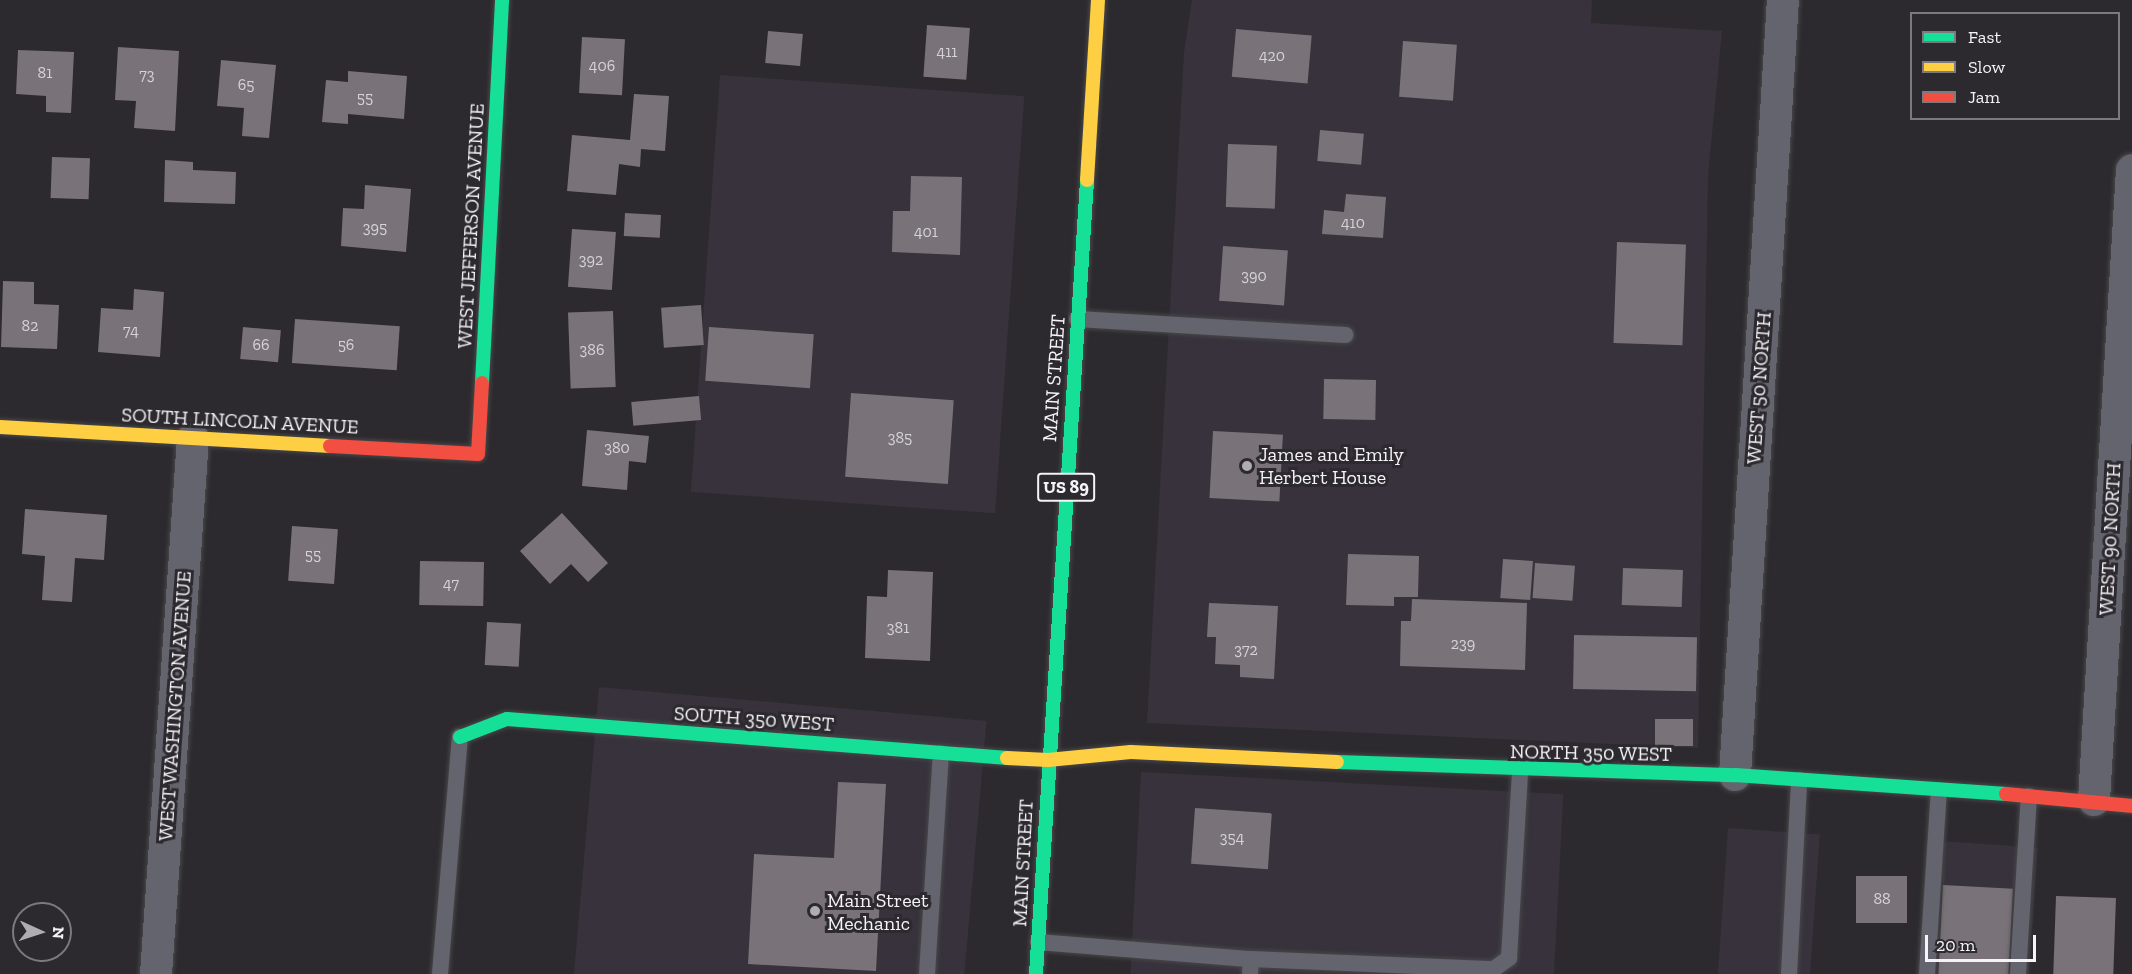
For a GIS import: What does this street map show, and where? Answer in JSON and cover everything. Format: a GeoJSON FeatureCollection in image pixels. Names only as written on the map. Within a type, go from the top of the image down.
{"type":"FeatureCollection","features":[{"type":"Feature","properties":{"kind":"street","name":"WEST JEFFERSON AVENUE"},"geometry":{"type":"LineString","coordinates":[[478,454],[502,0]]}},
{"type":"Feature","properties":{"kind":"street","name":"MAIN STREET"},"geometry":{"type":"LineString","coordinates":[[1036,974],[1098,0]]}},
{"type":"Feature","properties":{"kind":"street","name":"WEST 50 NORTH"},"geometry":{"type":"LineString","coordinates":[[1735,775],[1783,0]]}},
{"type":"Feature","properties":{"kind":"street","name":"WEST 90 NORTH"},"geometry":{"type":"LineString","coordinates":[[2094,800],[2132,170]]}},
{"type":"Feature","properties":{"kind":"street","name":"SOUTH LINCOLN AVENUE"},"geometry":{"type":"LineString","coordinates":[[0,427],[478,454]]}},
{"type":"Feature","properties":{"kind":"street","name":"WEST WASHINGTON AVENUE"},"geometry":{"type":"LineString","coordinates":[[156,974],[194,438]]}},
{"type":"Feature","properties":{"kind":"street","name":"SOUTH 350 WEST"},"geometry":{"type":"LineString","coordinates":[[460,736],[507,719],[1048,760]]}},
{"type":"Feature","properties":{"kind":"street","name":"NORTH 350 WEST"},"geometry":{"type":"LineString","coordinates":[[1048,760],[1131,752],[1520,771],[1735,775],[2094,800],[2132,806]]}},
{"type":"Feature","properties":{"kind":"lane"},"geometry":{"type":"LineString","coordinates":[[1077,319],[1346,335]]}},
{"type":"Feature","properties":{"kind":"lane"},"geometry":{"type":"LineString","coordinates":[[440,974],[460,736]]}},
{"type":"Feature","properties":{"kind":"lane"},"geometry":{"type":"LineString","coordinates":[[927,974],[941,753]]}},
{"type":"Feature","properties":{"kind":"lane"},"geometry":{"type":"LineString","coordinates":[[1038,942],[1251,966],[1494,969],[1509,958],[1520,771]]}},
{"type":"Feature","properties":{"kind":"lane"},"geometry":{"type":"LineString","coordinates":[[1789,974],[1799,780]]}},
{"type":"Feature","properties":{"kind":"lane"},"geometry":{"type":"LineString","coordinates":[[1927,974],[1939,790]]}},
{"type":"Feature","properties":{"kind":"lane"},"geometry":{"type":"LineString","coordinates":[[2018,974],[2029,796]]}},
{"type":"Feature","properties":{"kind":"shaded area"},"geometry":{"type":"Polygon","coordinates":[[[1192,0],[1592,0],[1591,23],[1722,31],[1708,176],[1698,748],[1147,723],[1184,52],[1192,0]]]}},
{"type":"Feature","properties":{"kind":"shaded area"},"geometry":{"type":"Polygon","coordinates":[[[720,75],[1024,96],[995,513],[691,492],[720,75]]]}},
{"type":"Feature","properties":{"kind":"shaded area"},"geometry":{"type":"Polygon","coordinates":[[[599,687],[987,721],[964,974],[574,974],[599,687]]]}},
{"type":"Feature","properties":{"kind":"shaded area"},"geometry":{"type":"Polygon","coordinates":[[[1141,772],[1563,794],[1554,974],[1130,974],[1141,772]]]}},
{"type":"Feature","properties":{"kind":"shaded area"},"geometry":{"type":"Polygon","coordinates":[[[1728,828],[1820,834],[1810,974],[1718,974],[1728,828]]]}},
{"type":"Feature","properties":{"kind":"shaded area"},"geometry":{"type":"Polygon","coordinates":[[[1927,840],[2038,848],[2029,974],[1918,974],[1927,840]]]}},
{"type":"Feature","properties":{"kind":"building"},"geometry":{"type":"Polygon","coordinates":[[[927,25],[970,28],[966,80],[923,77],[927,25]]]}},
{"type":"Feature","properties":{"kind":"building"},"geometry":{"type":"Polygon","coordinates":[[[1236,29],[1312,36],[1308,83],[1232,77],[1236,29]]]}},
{"type":"Feature","properties":{"kind":"building"},"geometry":{"type":"Polygon","coordinates":[[[768,31],[803,34],[800,66],[765,63],[768,31]]]}},
{"type":"Feature","properties":{"kind":"building"},"geometry":{"type":"Polygon","coordinates":[[[582,37],[625,39],[622,95],[579,93],[582,37]]]}},
{"type":"Feature","properties":{"kind":"building"},"geometry":{"type":"Polygon","coordinates":[[[1403,41],[1457,45],[1453,101],[1399,97],[1403,41]]]}},
{"type":"Feature","properties":{"kind":"building"},"geometry":{"type":"Polygon","coordinates":[[[118,47],[179,51],[175,131],[134,128],[136,101],[115,100],[118,47]]]}},
{"type":"Feature","properties":{"kind":"building"},"geometry":{"type":"Polygon","coordinates":[[[18,50],[74,52],[71,113],[46,112],[46,96],[16,94],[18,50]]]}},
{"type":"Feature","properties":{"kind":"building"},"geometry":{"type":"Polygon","coordinates":[[[221,60],[276,65],[269,138],[242,136],[244,108],[217,106],[221,60]]]}},
{"type":"Feature","properties":{"kind":"building"},"geometry":{"type":"Polygon","coordinates":[[[348,71],[407,76],[404,119],[348,114],[348,124],[322,122],[326,80],[348,82],[348,71]]]}},
{"type":"Feature","properties":{"kind":"building"},"geometry":{"type":"Polygon","coordinates":[[[634,94],[669,96],[665,151],[641,149],[640,167],[619,164],[616,195],[567,191],[572,135],[630,140],[634,94]]]}},
{"type":"Feature","properties":{"kind":"building"},"geometry":{"type":"Polygon","coordinates":[[[1320,130],[1364,134],[1361,165],[1317,161],[1320,130]]]}},
{"type":"Feature","properties":{"kind":"building"},"geometry":{"type":"Polygon","coordinates":[[[1228,144],[1277,146],[1275,209],[1226,207],[1228,144]]]}},
{"type":"Feature","properties":{"kind":"building"},"geometry":{"type":"Polygon","coordinates":[[[52,157],[90,158],[89,199],[51,198],[52,157]]]}},
{"type":"Feature","properties":{"kind":"building"},"geometry":{"type":"Polygon","coordinates":[[[165,160],[193,162],[193,170],[236,172],[235,204],[164,202],[165,160]]]}},
{"type":"Feature","properties":{"kind":"building"},"geometry":{"type":"Polygon","coordinates":[[[911,176],[962,177],[960,255],[892,252],[893,211],[910,211],[911,176]]]}},
{"type":"Feature","properties":{"kind":"building"},"geometry":{"type":"Polygon","coordinates":[[[365,185],[411,189],[406,252],[341,246],[343,208],[364,209],[365,185]]]}},
{"type":"Feature","properties":{"kind":"building"},"geometry":{"type":"Polygon","coordinates":[[[1346,194],[1386,197],[1383,238],[1322,234],[1324,210],[1344,212],[1346,194]]]}},
{"type":"Feature","properties":{"kind":"building"},"geometry":{"type":"Polygon","coordinates":[[[625,213],[661,215],[660,238],[624,236],[625,213]]]}},
{"type":"Feature","properties":{"kind":"building"},"geometry":{"type":"Polygon","coordinates":[[[572,229],[616,232],[612,290],[568,287],[572,229]]]}},
{"type":"Feature","properties":{"kind":"building"},"geometry":{"type":"Polygon","coordinates":[[[1617,242],[1686,244],[1682,345],[1613,343],[1617,242]]]}},
{"type":"Feature","properties":{"kind":"building"},"geometry":{"type":"Polygon","coordinates":[[[1223,246],[1288,251],[1284,305],[1219,301],[1223,246]]]}},
{"type":"Feature","properties":{"kind":"building"},"geometry":{"type":"Polygon","coordinates":[[[3,281],[34,282],[34,304],[59,305],[57,349],[1,347],[3,281]]]}},
{"type":"Feature","properties":{"kind":"building"},"geometry":{"type":"Polygon","coordinates":[[[134,289],[164,292],[160,357],[98,352],[101,308],[133,310],[134,289]]]}},
{"type":"Feature","properties":{"kind":"building"},"geometry":{"type":"Polygon","coordinates":[[[701,305],[704,345],[664,348],[661,308],[701,305]]]}},
{"type":"Feature","properties":{"kind":"building"},"geometry":{"type":"Polygon","coordinates":[[[613,311],[616,387],[571,389],[568,313],[613,311]]]}},
{"type":"Feature","properties":{"kind":"building"},"geometry":{"type":"Polygon","coordinates":[[[295,319],[400,326],[397,370],[292,363],[295,319]]]}},
{"type":"Feature","properties":{"kind":"building"},"geometry":{"type":"Polygon","coordinates":[[[243,327],[281,330],[278,362],[240,359],[243,327]]]}},
{"type":"Feature","properties":{"kind":"building"},"geometry":{"type":"Polygon","coordinates":[[[709,327],[814,334],[810,388],[705,381],[709,327]]]}},
{"type":"Feature","properties":{"kind":"building"},"geometry":{"type":"Polygon","coordinates":[[[1324,379],[1376,380],[1375,420],[1323,419],[1324,379]]]}},
{"type":"Feature","properties":{"kind":"building"},"geometry":{"type":"Polygon","coordinates":[[[851,393],[954,400],[948,484],[845,477],[851,393]]]}},
{"type":"Feature","properties":{"kind":"building"},"geometry":{"type":"Polygon","coordinates":[[[699,396],[701,420],[633,426],[631,402],[699,396]]]}},
{"type":"Feature","properties":{"kind":"building"},"geometry":{"type":"Polygon","coordinates":[[[587,430],[649,436],[646,463],[629,461],[627,490],[582,486],[587,430]]]}},
{"type":"Feature","properties":{"kind":"building","name":"James and Emily Herbert House"},"geometry":{"type":"Polygon","coordinates":[[[1213,431],[1283,435],[1279,502],[1209,498],[1213,431]]]}},
{"type":"Feature","properties":{"kind":"building"},"geometry":{"type":"Polygon","coordinates":[[[25,509],[107,515],[104,560],[75,558],[72,602],[42,600],[45,556],[22,554],[25,509]]]}},
{"type":"Feature","properties":{"kind":"building"},"geometry":{"type":"Polygon","coordinates":[[[562,513],[608,563],[588,582],[571,564],[550,584],[520,551],[562,513]]]}},
{"type":"Feature","properties":{"kind":"building"},"geometry":{"type":"Polygon","coordinates":[[[292,526],[338,529],[334,584],[288,581],[292,526]]]}},
{"type":"Feature","properties":{"kind":"building"},"geometry":{"type":"Polygon","coordinates":[[[1348,554],[1419,556],[1418,597],[1394,597],[1394,606],[1346,605],[1348,554]]]}},
{"type":"Feature","properties":{"kind":"building"},"geometry":{"type":"Polygon","coordinates":[[[1503,559],[1533,561],[1530,600],[1500,598],[1503,559]]]}},
{"type":"Feature","properties":{"kind":"building"},"geometry":{"type":"Polygon","coordinates":[[[420,561],[484,562],[483,606],[419,605],[420,561]]]}},
{"type":"Feature","properties":{"kind":"building"},"geometry":{"type":"Polygon","coordinates":[[[1535,563],[1575,566],[1572,601],[1533,598],[1535,563]]]}},
{"type":"Feature","properties":{"kind":"building"},"geometry":{"type":"Polygon","coordinates":[[[1623,568],[1683,570],[1682,607],[1622,605],[1623,568]]]}},
{"type":"Feature","properties":{"kind":"building"},"geometry":{"type":"Polygon","coordinates":[[[888,570],[933,572],[930,661],[865,658],[867,596],[887,597],[888,570]]]}},
{"type":"Feature","properties":{"kind":"building"},"geometry":{"type":"Polygon","coordinates":[[[1412,599],[1527,603],[1525,670],[1400,666],[1401,621],[1411,621],[1412,599]]]}},
{"type":"Feature","properties":{"kind":"building"},"geometry":{"type":"Polygon","coordinates":[[[1209,603],[1278,606],[1274,679],[1240,677],[1240,665],[1215,664],[1216,637],[1207,637],[1209,603]]]}},
{"type":"Feature","properties":{"kind":"building"},"geometry":{"type":"Polygon","coordinates":[[[487,622],[521,624],[519,667],[485,665],[487,622]]]}},
{"type":"Feature","properties":{"kind":"building"},"geometry":{"type":"Polygon","coordinates":[[[1574,635],[1697,637],[1696,691],[1573,689],[1574,635]]]}},
{"type":"Feature","properties":{"kind":"building"},"geometry":{"type":"Polygon","coordinates":[[[1655,719],[1693,719],[1693,746],[1655,746],[1655,719]]]}},
{"type":"Feature","properties":{"kind":"building","name":"Main Street Mechanic"},"geometry":{"type":"Polygon","coordinates":[[[838,782],[886,784],[876,971],[748,964],[754,854],[834,858],[838,782]]]}},
{"type":"Feature","properties":{"kind":"building"},"geometry":{"type":"Polygon","coordinates":[[[1195,808],[1272,813],[1268,869],[1191,864],[1195,808]]]}},
{"type":"Feature","properties":{"kind":"building"},"geometry":{"type":"Polygon","coordinates":[[[1856,876],[1907,876],[1907,923],[1856,923],[1856,876]]]}},
{"type":"Feature","properties":{"kind":"building"},"geometry":{"type":"Polygon","coordinates":[[[1943,885],[2013,889],[2008,974],[1938,974],[1943,885]]]}},
{"type":"Feature","properties":{"kind":"building"},"geometry":{"type":"Polygon","coordinates":[[[2056,896],[2116,898],[2113,974],[2053,974],[2056,896]]]}},
{"type":"Feature","properties":{"kind":"traffic: fast"},"geometry":{"type":"LineString","coordinates":[[482,383],[502,0]]}},
{"type":"Feature","properties":{"kind":"traffic: fast"},"geometry":{"type":"LineString","coordinates":[[1036,974],[1087,180]]}},
{"type":"Feature","properties":{"kind":"traffic: fast"},"geometry":{"type":"LineString","coordinates":[[460,737],[507,719],[1007,758]]}},
{"type":"Feature","properties":{"kind":"traffic: fast"},"geometry":{"type":"LineString","coordinates":[[1337,762],[1735,775],[2006,794]]}},
{"type":"Feature","properties":{"kind":"traffic: slow"},"geometry":{"type":"LineString","coordinates":[[1087,180],[1098,0]]}},
{"type":"Feature","properties":{"kind":"traffic: slow"},"geometry":{"type":"LineString","coordinates":[[0,427],[330,446]]}},
{"type":"Feature","properties":{"kind":"traffic: slow"},"geometry":{"type":"LineString","coordinates":[[1007,758],[1048,760],[1131,752],[1337,762]]}},
{"type":"Feature","properties":{"kind":"traffic: jam"},"geometry":{"type":"LineString","coordinates":[[330,446],[478,454],[482,383]]}},
{"type":"Feature","properties":{"kind":"traffic: jam"},"geometry":{"type":"LineString","coordinates":[[2006,794],[2132,806]]}},
{"type":"Feature","properties":{"kind":"place","name":"James and Emily Herbert House"},"geometry":{"type":"Point","coordinates":[1247,466]}},
{"type":"Feature","properties":{"kind":"place","name":"Main Street Mechanic"},"geometry":{"type":"Point","coordinates":[815,911]}}]}
